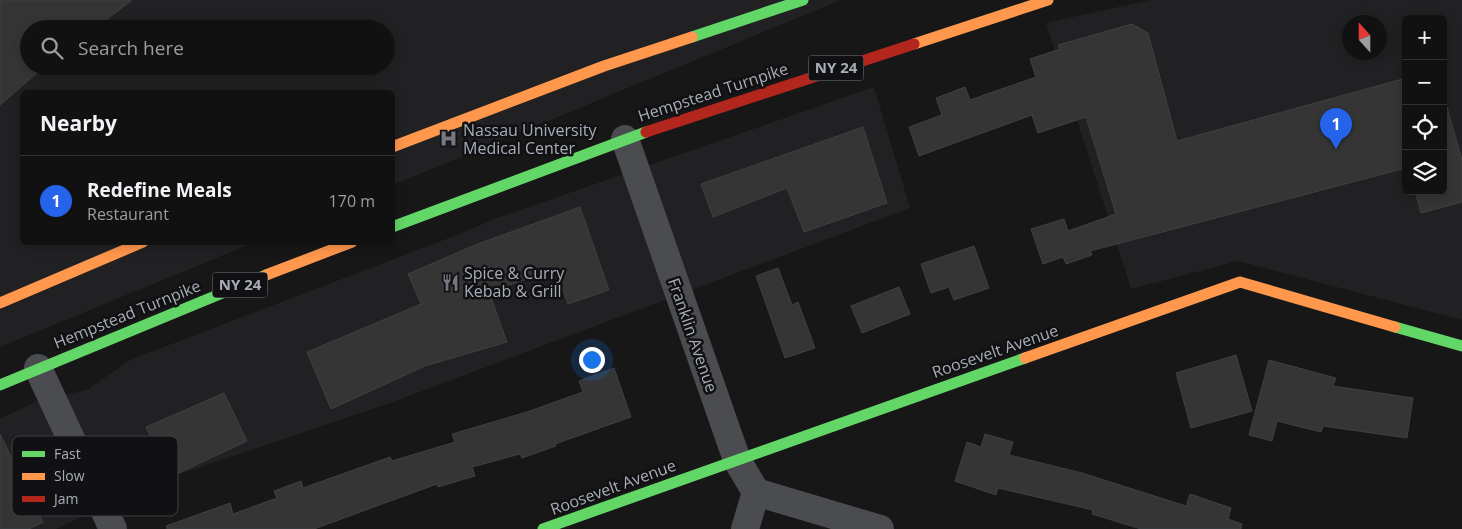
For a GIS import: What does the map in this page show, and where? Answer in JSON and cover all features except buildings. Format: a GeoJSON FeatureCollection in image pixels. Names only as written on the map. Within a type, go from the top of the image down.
{"type":"FeatureCollection","features":[{"type":"Feature","properties":{"kind":"main road"},"geometry":{"type":"LineString","coordinates":[[395,146],[604,66],[803,0]]}},
{"type":"Feature","properties":{"kind":"main road","name":"Hempstead Turnpike"},"geometry":{"type":"LineString","coordinates":[[395,226],[625,139],[1048,0]]}},
{"type":"Feature","properties":{"kind":"main road"},"geometry":{"type":"LineString","coordinates":[[0,304],[136,245]]}},
{"type":"Feature","properties":{"kind":"main road","name":"Hempstead Turnpike"},"geometry":{"type":"LineString","coordinates":[[0,384],[242,284],[344,245]]}},
{"type":"Feature","properties":{"kind":"main road","name":"Roosevelt Avenue"},"geometry":{"type":"LineString","coordinates":[[542,529],[1240,282],[1462,346]]}},
{"type":"Feature","properties":{"kind":"street","name":"Franklin Avenue"},"geometry":{"type":"LineString","coordinates":[[625,139],[737,460],[756,492]]}},
{"type":"Feature","properties":{"kind":"street"},"geometry":{"type":"LineString","coordinates":[[38,368],[70,436]]}},
{"type":"Feature","properties":{"kind":"street"},"geometry":{"type":"LineString","coordinates":[[745,529],[756,492],[880,529]]}},
{"type":"Feature","properties":{"kind":"street"},"geometry":{"type":"LineString","coordinates":[[107,516],[113,529]]}},
{"type":"Feature","properties":{"kind":"shaded area","name":"Nassau University Medical Center"},"geometry":{"type":"Polygon","coordinates":[[[0,0],[841,0],[395,184],[395,90],[20,90],[20,245],[248,245],[0,347],[0,0]]]}},
{"type":"Feature","properties":{"kind":"shaded area"},"geometry":{"type":"Polygon","coordinates":[[[1150,0],[1462,0],[1462,320],[1238,261],[1131,289],[1046,23],[1150,0]]]}},
{"type":"Feature","properties":{"kind":"shaded area"},"geometry":{"type":"Polygon","coordinates":[[[874,87],[910,208],[393,402],[178,475],[178,436],[12,436],[12,516],[84,516],[56,529],[0,529],[0,419],[37,401],[87,390],[130,360],[497,218],[874,87]]]}},
{"type":"Feature","properties":{"kind":"traffic: fast"},"geometry":{"type":"LineString","coordinates":[[692,37],[803,0]]}},
{"type":"Feature","properties":{"kind":"traffic: fast"},"geometry":{"type":"LineString","coordinates":[[395,226],[646,132]]}},
{"type":"Feature","properties":{"kind":"traffic: fast"},"geometry":{"type":"LineString","coordinates":[[0,385],[266,275]]}},
{"type":"Feature","properties":{"kind":"traffic: fast"},"geometry":{"type":"LineString","coordinates":[[1395,327],[1462,346]]}},
{"type":"Feature","properties":{"kind":"traffic: fast"},"geometry":{"type":"LineString","coordinates":[[543,529],[1025,358]]}},
{"type":"Feature","properties":{"kind":"traffic: slow"},"geometry":{"type":"LineString","coordinates":[[914,44],[1048,0]]}},
{"type":"Feature","properties":{"kind":"traffic: slow"},"geometry":{"type":"LineString","coordinates":[[395,146],[604,66],[692,37]]}},
{"type":"Feature","properties":{"kind":"traffic: slow"},"geometry":{"type":"LineString","coordinates":[[0,303],[136,245]]}},
{"type":"Feature","properties":{"kind":"traffic: slow"},"geometry":{"type":"LineString","coordinates":[[266,275],[344,245]]}},
{"type":"Feature","properties":{"kind":"traffic: slow"},"geometry":{"type":"LineString","coordinates":[[1025,358],[1240,282],[1395,327]]}},
{"type":"Feature","properties":{"kind":"traffic: jam"},"geometry":{"type":"LineString","coordinates":[[646,132],[914,44]]}},
{"type":"Feature","properties":{"kind":"place","name":"Nassau University Medical Center"},"geometry":{"type":"Point","coordinates":[449,139]}},
{"type":"Feature","properties":{"kind":"place","name":"Redefine Meals"},"geometry":{"type":"Point","coordinates":[1336,149]}},
{"type":"Feature","properties":{"kind":"place","name":"Spice & Curry Kebab & Grill"},"geometry":{"type":"Point","coordinates":[450,282]}}]}
